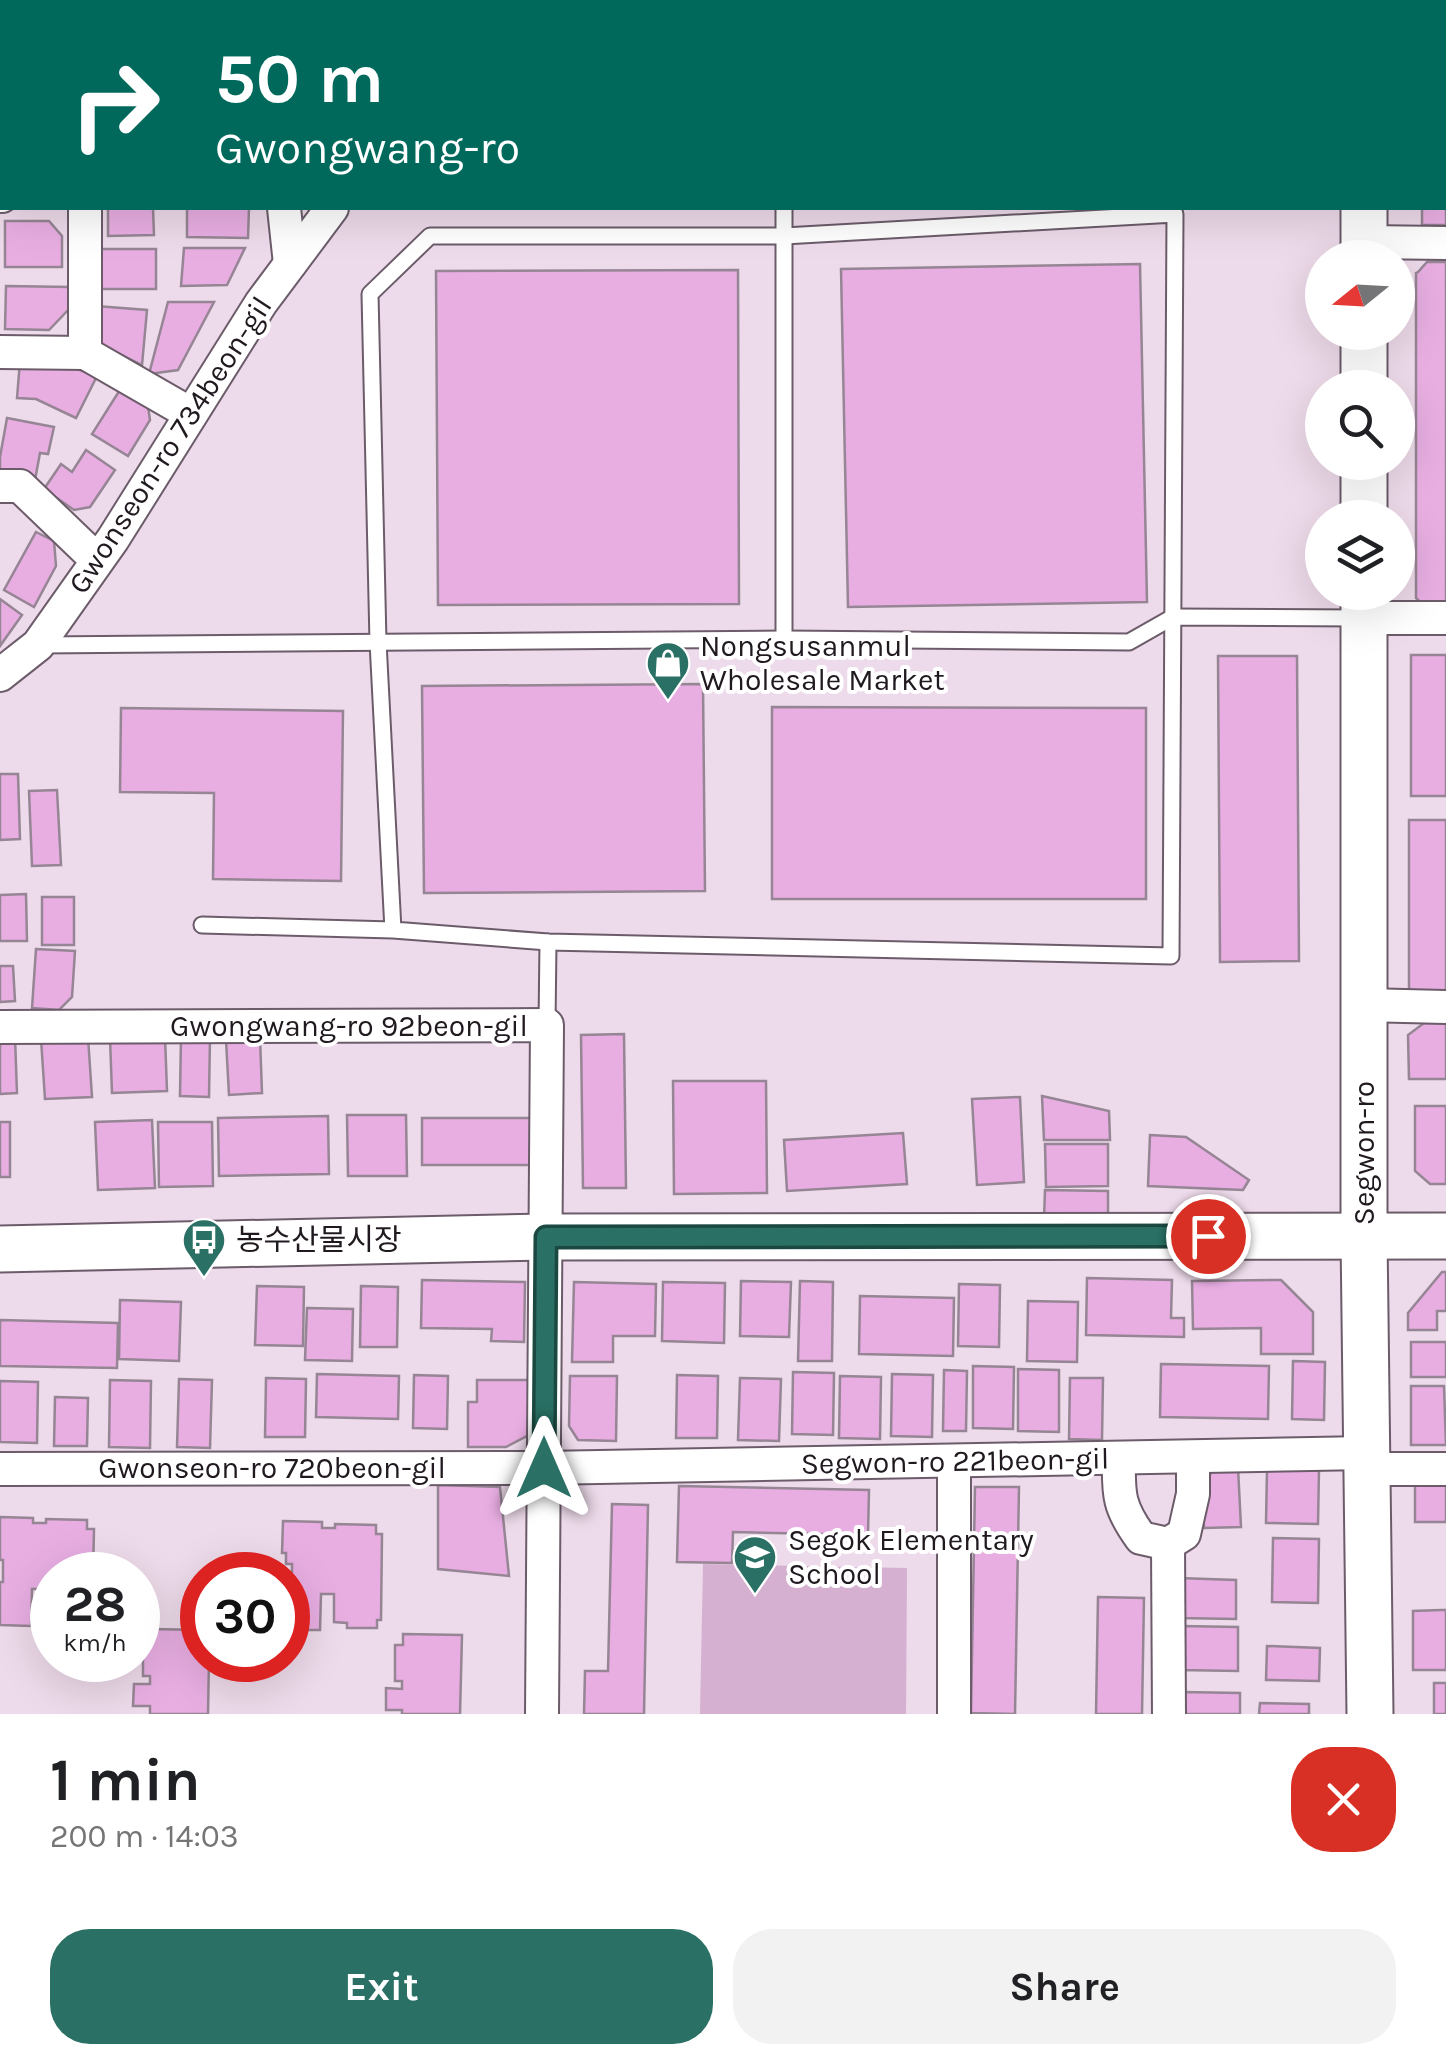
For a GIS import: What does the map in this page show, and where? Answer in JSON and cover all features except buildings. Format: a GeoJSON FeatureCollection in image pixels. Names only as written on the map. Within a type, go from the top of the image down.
{"type":"FeatureCollection","features":[{"type":"Feature","properties":{"kind":"street"},"geometry":{"type":"LineString","coordinates":[[84,210],[85,353]]}},
{"type":"Feature","properties":{"kind":"street"},"geometry":{"type":"LineString","coordinates":[[284,210],[290,264]]}},
{"type":"Feature","properties":{"kind":"street","name":"Gwonseon-ro 734beon-gil"},"geometry":{"type":"LineString","coordinates":[[0,676],[38,645],[261,303],[330,210]]}},
{"type":"Feature","properties":{"kind":"street"},"geometry":{"type":"LineString","coordinates":[[1364,236],[1446,244]]}},
{"type":"Feature","properties":{"kind":"street"},"geometry":{"type":"LineString","coordinates":[[0,352],[85,353],[191,414]]}},
{"type":"Feature","properties":{"kind":"street"},"geometry":{"type":"LineString","coordinates":[[0,486],[20,486],[97,560]]}},
{"type":"Feature","properties":{"kind":"street","name":"Segwon-ro"},"geometry":{"type":"LineString","coordinates":[[1364,610],[1364,1236],[1370,1714]]}},
{"type":"Feature","properties":{"kind":"street"},"geometry":{"type":"LineString","coordinates":[[1396,610],[1446,618]]}},
{"type":"Feature","properties":{"kind":"street"},"geometry":{"type":"LineString","coordinates":[[1363,1005],[1446,1006]]}},
{"type":"Feature","properties":{"kind":"street","name":"Gwongwang-ro 92beon-gil"},"geometry":{"type":"LineString","coordinates":[[0,1027],[547,1025],[542,1714]]}},
{"type":"Feature","properties":{"kind":"street"},"geometry":{"type":"LineString","coordinates":[[0,1249],[546,1237],[1446,1236]]}},
{"type":"Feature","properties":{"kind":"street"},"geometry":{"type":"LineString","coordinates":[[1119,1458],[1118,1489],[1126,1518],[1141,1538],[1168,1544],[1184,1534],[1193,1494],[1192,1456]]}},
{"type":"Feature","properties":{"kind":"street","name":"Segwon-ro 221beon-gil"},"geometry":{"type":"LineString","coordinates":[[544,1468],[1192,1456],[1366,1461],[1446,1469]]}},
{"type":"Feature","properties":{"kind":"street"},"geometry":{"type":"LineString","coordinates":[[954,1462],[954,1714]]}},
{"type":"Feature","properties":{"kind":"street","name":"Gwonseon-ro 720beon-gil"},"geometry":{"type":"LineString","coordinates":[[0,1469],[544,1468]]}},
{"type":"Feature","properties":{"kind":"street"},"geometry":{"type":"LineString","coordinates":[[1168,1544],[1169,1714]]}},
{"type":"Feature","properties":{"kind":"lane"},"geometry":{"type":"LineString","coordinates":[[784,210],[784,640]]}},
{"type":"Feature","properties":{"kind":"lane"},"geometry":{"type":"LineString","coordinates":[[202,925],[393,930],[548,942],[1171,956],[1175,214],[784,236],[430,236],[370,294],[378,642],[393,930]]}},
{"type":"Feature","properties":{"kind":"lane"},"geometry":{"type":"LineString","coordinates":[[38,645],[1129,642],[1173,617],[1305,609]]}},
{"type":"Feature","properties":{"kind":"lane"},"geometry":{"type":"LineString","coordinates":[[547,1025],[548,942]]}},
{"type":"Feature","properties":{"kind":"shaded area"},"geometry":{"type":"Polygon","coordinates":[[[703,1564],[907,1568],[906,1714],[700,1714],[703,1564]]]}},
{"type":"Feature","properties":{"kind":"place","name":"Nongsusanmul Wholesale Market"},"geometry":{"type":"Point","coordinates":[668,701]}},
{"type":"Feature","properties":{"kind":"place","name":"농수산물시장"},"geometry":{"type":"Point","coordinates":[204,1278]}},
{"type":"Feature","properties":{"kind":"place","name":"Segok Elementary School"},"geometry":{"type":"Point","coordinates":[755,1595]}},
{"type":"Feature","properties":{"kind":"route"},"geometry":{"type":"LineString","coordinates":[[544,1468],[546,1237],[1208,1236]]}}]}
